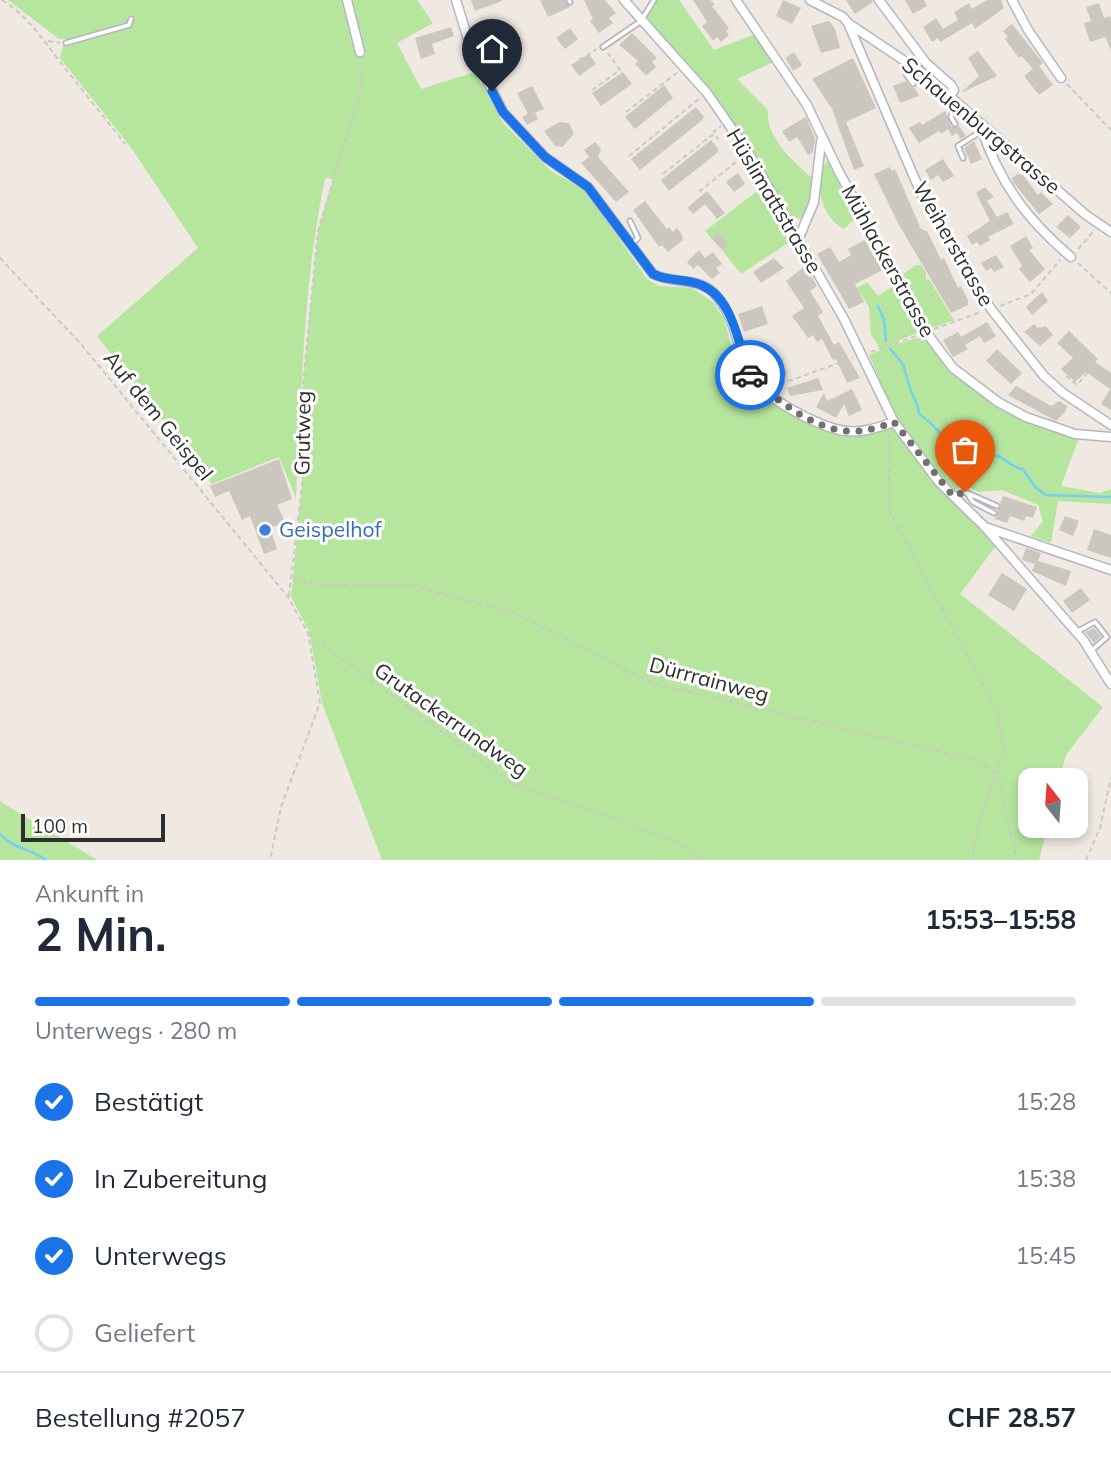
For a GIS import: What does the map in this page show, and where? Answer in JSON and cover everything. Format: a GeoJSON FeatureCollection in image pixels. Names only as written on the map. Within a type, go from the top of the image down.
{"type":"FeatureCollection","features":[{"type":"Feature","properties":{"kind":"street"},"geometry":{"type":"LineString","coordinates":[[347,0],[360,52]]}},
{"type":"Feature","properties":{"kind":"street"},"geometry":{"type":"LineString","coordinates":[[456,0],[471,49],[503,112],[545,157],[588,187],[653,274],[669,280],[698,283],[717,296],[733,327],[749,374],[765,390],[776,400],[830,428],[866,430],[891,423]]}},
{"type":"Feature","properties":{"kind":"street","name":"Hüslimattstrasse"},"geometry":{"type":"LineString","coordinates":[[624,0],[685,67],[748,152],[862,355],[891,423],[1076,632],[1111,684]]}},
{"type":"Feature","properties":{"kind":"street","name":"Mühlackerstrasse"},"geometry":{"type":"LineString","coordinates":[[736,0],[796,88],[926,332],[953,368],[989,397],[1026,417],[1075,434],[1111,437]]}},
{"type":"Feature","properties":{"kind":"street","name":"Schauenburgstrasse"},"geometry":{"type":"LineString","coordinates":[[810,0],[843,17],[907,62],[981,128],[1111,232]]}},
{"type":"Feature","properties":{"kind":"street"},"geometry":{"type":"LineString","coordinates":[[879,0],[926,63],[951,85],[954,90],[952,100]]}},
{"type":"Feature","properties":{"kind":"street"},"geometry":{"type":"LineString","coordinates":[[1012,0],[1061,78]]}},
{"type":"Feature","properties":{"kind":"street","name":"Weiherstrasse"},"geometry":{"type":"LineString","coordinates":[[848,23],[920,191],[991,309],[1044,376],[1063,393],[1111,425]]}},
{"type":"Feature","properties":{"kind":"street"},"geometry":{"type":"LineString","coordinates":[[981,128],[1001,178],[1015,200],[1049,240],[1069,255]]}},
{"type":"Feature","properties":{"kind":"street"},"geometry":{"type":"LineString","coordinates":[[798,240],[814,202],[823,148],[818,133]]}},
{"type":"Feature","properties":{"kind":"street"},"geometry":{"type":"LineString","coordinates":[[984,527],[1111,570]]}},
{"type":"Feature","properties":{"kind":"lane"},"geometry":{"type":"LineString","coordinates":[[603,47],[641,21],[654,0]]}},
{"type":"Feature","properties":{"kind":"lane"},"geometry":{"type":"LineString","coordinates":[[66,43],[129,25],[131,19]]}},
{"type":"Feature","properties":{"kind":"lane"},"geometry":{"type":"LineString","coordinates":[[907,62],[906,74],[913,84]]}},
{"type":"Feature","properties":{"kind":"lane"},"geometry":{"type":"LineString","coordinates":[[952,100],[951,117],[955,124]]}},
{"type":"Feature","properties":{"kind":"lane"},"geometry":{"type":"LineString","coordinates":[[963,158],[958,146],[981,128]]}},
{"type":"Feature","properties":{"kind":"lane"},"geometry":{"type":"LineString","coordinates":[[630,221],[638,239],[632,244]]}},
{"type":"Feature","properties":{"kind":"lane"},"geometry":{"type":"LineString","coordinates":[[953,496],[965,492],[997,506]]}},
{"type":"Feature","properties":{"kind":"lane"},"geometry":{"type":"LineString","coordinates":[[965,492],[973,502],[994,513]]}},
{"type":"Feature","properties":{"kind":"lane"},"geometry":{"type":"LineString","coordinates":[[1076,632],[1095,622],[1107,637],[1090,651]]}},
{"type":"Feature","properties":{"kind":"path"},"geometry":{"type":"LineString","coordinates":[[2,0],[30,22],[47,41],[125,144]]}},
{"type":"Feature","properties":{"kind":"path"},"geometry":{"type":"LineString","coordinates":[[47,41],[66,43]]}},
{"type":"Feature","properties":{"kind":"path"},"geometry":{"type":"LineString","coordinates":[[579,60],[603,47],[620,70],[592,90]]}},
{"type":"Feature","properties":{"kind":"path","name":"Grutweg"},"geometry":{"type":"LineString","coordinates":[[288,597],[293,580],[302,486],[304,371],[318,231],[361,88],[360,52]]}},
{"type":"Feature","properties":{"kind":"path"},"geometry":{"type":"LineString","coordinates":[[626,112],[685,67]]}},
{"type":"Feature","properties":{"kind":"path"},"geometry":{"type":"LineString","coordinates":[[1061,78],[1111,130]]}},
{"type":"Feature","properties":{"kind":"path"},"geometry":{"type":"LineString","coordinates":[[629,156],[706,93]]}},
{"type":"Feature","properties":{"kind":"path"},"geometry":{"type":"LineString","coordinates":[[663,174],[712,135],[718,139],[714,131]]}},
{"type":"Feature","properties":{"kind":"path"},"geometry":{"type":"LineString","coordinates":[[699,192],[739,159]]}},
{"type":"Feature","properties":{"kind":"path"},"geometry":{"type":"LineString","coordinates":[[991,309],[1031,294],[1100,225]]}},
{"type":"Feature","properties":{"kind":"path"},"geometry":{"type":"LineString","coordinates":[[1069,255],[1111,293]]}},
{"type":"Feature","properties":{"kind":"path","name":"Auf dem Geispel"},"geometry":{"type":"LineString","coordinates":[[0,258],[81,344],[288,597]]}},
{"type":"Feature","properties":{"kind":"path"},"geometry":{"type":"LineString","coordinates":[[765,390],[862,355]]}},
{"type":"Feature","properties":{"kind":"path"},"geometry":{"type":"LineString","coordinates":[[1066,376],[1076,385],[1096,363]]}},
{"type":"Feature","properties":{"kind":"path"},"geometry":{"type":"LineString","coordinates":[[891,423],[890,512],[999,713],[1004,752],[995,772],[973,846],[972,860]]}},
{"type":"Feature","properties":{"kind":"path","name":"Dürrrainweg"},"geometry":{"type":"LineString","coordinates":[[293,580],[323,585],[405,584],[513,612],[652,684],[979,761],[995,772]]}},
{"type":"Feature","properties":{"kind":"path"},"geometry":{"type":"LineString","coordinates":[[270,860],[281,807],[320,703],[307,633],[288,597]]}},
{"type":"Feature","properties":{"kind":"path","name":"Grutackerrundweg"},"geometry":{"type":"LineString","coordinates":[[307,633],[512,782],[671,839],[704,860]]}},
{"type":"Feature","properties":{"kind":"path"},"geometry":{"type":"LineString","coordinates":[[995,772],[1002,785],[1003,802],[1017,860]]}},
{"type":"Feature","properties":{"kind":"path"},"geometry":{"type":"LineString","coordinates":[[1086,860],[1100,828],[1111,777]]}},
{"type":"Feature","properties":{"kind":"green space"},"geometry":{"type":"Polygon","coordinates":[[[8,0],[417,0],[433,23],[397,43],[421,89],[475,72],[503,123],[551,171],[586,191],[647,279],[659,286],[692,288],[713,302],[724,319],[734,355],[776,400],[846,431],[894,422],[939,482],[998,543],[960,594],[1103,707],[1066,755],[1062,768],[1018,768],[1018,838],[1045,838],[1039,860],[382,860],[322,703],[309,631],[291,597],[302,487],[303,384],[318,231],[333,179],[325,178],[312,257],[304,337],[296,498],[279,457],[212,484],[97,336],[198,248],[132,149],[60,58],[65,39],[59,39],[8,0]]]}},
{"type":"Feature","properties":{"kind":"green space"},"geometry":{"type":"Polygon","coordinates":[[[658,0],[679,0],[714,50],[753,35],[773,62],[737,79],[768,110],[768,120],[776,139],[789,157],[812,178],[811,200],[800,219],[790,217],[720,103],[646,19],[658,0]]]}},
{"type":"Feature","properties":{"kind":"green space"},"geometry":{"type":"Polygon","coordinates":[[[827,161],[831,161],[859,215],[844,229],[830,216],[821,198],[820,178],[827,161]]]}},
{"type":"Feature","properties":{"kind":"green space"},"geometry":{"type":"Polygon","coordinates":[[[761,188],[791,241],[741,274],[722,250],[727,244],[718,233],[711,238],[705,231],[761,188]]]}},
{"type":"Feature","properties":{"kind":"green space"},"geometry":{"type":"Polygon","coordinates":[[[916,265],[921,265],[926,273],[926,280],[929,279],[954,320],[929,329],[900,276],[916,265]]]}},
{"type":"Feature","properties":{"kind":"green space"},"geometry":{"type":"Polygon","coordinates":[[[867,282],[878,296],[897,284],[922,331],[897,341],[898,344],[924,336],[947,364],[985,398],[1015,415],[1078,440],[1061,486],[1100,493],[1111,489],[1111,504],[1058,501],[1051,543],[1031,536],[1043,521],[1038,505],[1002,490],[978,492],[964,485],[956,490],[943,482],[930,469],[905,431],[869,355],[881,350],[871,334],[869,307],[857,288],[867,282]]]}},
{"type":"Feature","properties":{"kind":"green space"},"geometry":{"type":"Polygon","coordinates":[[[0,801],[6,805],[97,860],[0,860],[0,801]]]}},
{"type":"Feature","properties":{"kind":"building"},"geometry":{"type":"Polygon","coordinates":[[[471,0],[502,0],[502,1],[475,11],[471,0]]]}},
{"type":"Feature","properties":{"kind":"building"},"geometry":{"type":"Polygon","coordinates":[[[540,0],[565,0],[570,7],[548,17],[540,0]]]}},
{"type":"Feature","properties":{"kind":"building"},"geometry":{"type":"Polygon","coordinates":[[[584,0],[605,0],[616,13],[609,18],[613,23],[599,33],[590,21],[593,19],[584,0]]]}},
{"type":"Feature","properties":{"kind":"building"},"geometry":{"type":"Polygon","coordinates":[[[693,0],[710,0],[715,4],[712,6],[729,28],[726,31],[729,35],[721,42],[717,37],[713,41],[702,26],[707,22],[693,0]]]}},
{"type":"Feature","properties":{"kind":"building"},"geometry":{"type":"Polygon","coordinates":[[[783,0],[801,8],[792,24],[776,16],[783,0]]]}},
{"type":"Feature","properties":{"kind":"building"},"geometry":{"type":"Polygon","coordinates":[[[846,0],[872,0],[873,2],[855,14],[846,0]]]}},
{"type":"Feature","properties":{"kind":"building"},"geometry":{"type":"Polygon","coordinates":[[[905,0],[924,0],[927,6],[913,14],[905,0]]]}},
{"type":"Feature","properties":{"kind":"building"},"geometry":{"type":"Polygon","coordinates":[[[987,0],[1001,0],[1004,8],[975,29],[972,23],[940,42],[938,38],[932,42],[923,27],[936,18],[943,29],[958,20],[954,12],[969,3],[972,9],[987,0]]]}},
{"type":"Feature","properties":{"kind":"building"},"geometry":{"type":"Polygon","coordinates":[[[1099,3],[1104,18],[1110,16],[1111,50],[1105,37],[1090,42],[1084,23],[1091,21],[1086,7],[1099,3]]]}},
{"type":"Feature","properties":{"kind":"building"},"geometry":{"type":"Polygon","coordinates":[[[829,21],[835,29],[840,48],[821,53],[811,26],[829,21]]]}},
{"type":"Feature","properties":{"kind":"building"},"geometry":{"type":"Polygon","coordinates":[[[1012,24],[1043,63],[1039,66],[1053,85],[1039,95],[1024,76],[1033,69],[1022,56],[1019,58],[1005,39],[1008,37],[1003,31],[1012,24]]]}},
{"type":"Feature","properties":{"kind":"building"},"geometry":{"type":"Polygon","coordinates":[[[451,27],[454,36],[432,44],[435,54],[421,59],[415,38],[451,27]]]}},
{"type":"Feature","properties":{"kind":"building"},"geometry":{"type":"Polygon","coordinates":[[[501,28],[518,60],[492,72],[487,61],[495,58],[485,35],[501,28]]]}},
{"type":"Feature","properties":{"kind":"building"},"geometry":{"type":"Polygon","coordinates":[[[570,28],[578,39],[565,49],[556,38],[570,28]]]}},
{"type":"Feature","properties":{"kind":"building"},"geometry":{"type":"Polygon","coordinates":[[[632,33],[657,58],[652,62],[656,67],[646,76],[635,64],[638,61],[619,45],[632,33]]]}},
{"type":"Feature","properties":{"kind":"building"},"geometry":{"type":"Polygon","coordinates":[[[978,51],[997,76],[961,93],[979,76],[968,58],[978,51]]]}},
{"type":"Feature","properties":{"kind":"building"},"geometry":{"type":"Polygon","coordinates":[[[794,52],[802,65],[793,71],[785,58],[794,52]]]}},
{"type":"Feature","properties":{"kind":"building"},"geometry":{"type":"Polygon","coordinates":[[[589,54],[596,64],[579,76],[571,65],[589,54]]]}},
{"type":"Feature","properties":{"kind":"building"},"geometry":{"type":"Polygon","coordinates":[[[853,58],[876,108],[846,122],[864,166],[854,170],[832,109],[812,79],[853,58]]]}},
{"type":"Feature","properties":{"kind":"building"},"geometry":{"type":"Polygon","coordinates":[[[623,72],[632,84],[601,106],[592,93],[623,72]]]}},
{"type":"Feature","properties":{"kind":"building"},"geometry":{"type":"Polygon","coordinates":[[[906,81],[911,88],[915,88],[919,96],[900,103],[893,86],[906,81]]]}},
{"type":"Feature","properties":{"kind":"building"},"geometry":{"type":"Polygon","coordinates":[[[664,85],[673,98],[635,129],[625,117],[664,85]]]}},
{"type":"Feature","properties":{"kind":"building"},"geometry":{"type":"Polygon","coordinates":[[[532,86],[544,109],[535,113],[538,119],[527,125],[522,117],[528,114],[517,93],[532,86]]]}},
{"type":"Feature","properties":{"kind":"building"},"geometry":{"type":"Polygon","coordinates":[[[696,107],[704,117],[701,121],[640,170],[631,159],[696,107]]]}},
{"type":"Feature","properties":{"kind":"building"},"geometry":{"type":"Polygon","coordinates":[[[945,111],[952,127],[959,126],[966,136],[960,139],[957,133],[952,136],[948,129],[941,134],[939,131],[919,143],[909,128],[920,122],[922,125],[945,111]]]}},
{"type":"Feature","properties":{"kind":"building"},"geometry":{"type":"Polygon","coordinates":[[[806,117],[815,139],[813,152],[808,155],[797,137],[789,142],[782,131],[806,117]]]}},
{"type":"Feature","properties":{"kind":"building"},"geometry":{"type":"Polygon","coordinates":[[[560,122],[569,123],[574,134],[562,147],[555,146],[544,131],[560,122]]]}},
{"type":"Feature","properties":{"kind":"building"},"geometry":{"type":"Polygon","coordinates":[[[711,140],[719,150],[716,154],[669,191],[661,180],[711,140]]]}},
{"type":"Feature","properties":{"kind":"building"},"geometry":{"type":"Polygon","coordinates":[[[974,141],[982,159],[971,164],[964,148],[974,141]]]}},
{"type":"Feature","properties":{"kind":"building"},"geometry":{"type":"Polygon","coordinates":[[[595,142],[601,149],[598,157],[629,192],[616,202],[581,163],[589,157],[584,150],[595,142]]]}},
{"type":"Feature","properties":{"kind":"building"},"geometry":{"type":"Polygon","coordinates":[[[943,159],[954,176],[943,182],[938,175],[931,180],[925,170],[943,159]]]}},
{"type":"Feature","properties":{"kind":"building"},"geometry":{"type":"Polygon","coordinates":[[[890,167],[892,171],[895,169],[921,229],[927,231],[941,260],[944,258],[958,288],[961,286],[968,305],[951,313],[899,225],[874,174],[890,167]]]}},
{"type":"Feature","properties":{"kind":"building"},"geometry":{"type":"Polygon","coordinates":[[[738,173],[745,184],[734,192],[726,182],[738,173]]]}},
{"type":"Feature","properties":{"kind":"building"},"geometry":{"type":"Polygon","coordinates":[[[1017,174],[1023,175],[1038,195],[1041,192],[1053,204],[1039,214],[1013,182],[1012,178],[1017,174]]]}},
{"type":"Feature","properties":{"kind":"building"},"geometry":{"type":"Polygon","coordinates":[[[985,187],[994,197],[987,201],[997,217],[1007,212],[1014,224],[988,237],[990,240],[980,246],[977,242],[972,245],[967,236],[990,221],[976,193],[985,187]]]}},
{"type":"Feature","properties":{"kind":"building"},"geometry":{"type":"Polygon","coordinates":[[[707,191],[725,213],[717,219],[705,204],[693,214],[687,208],[707,191]]]}},
{"type":"Feature","properties":{"kind":"building"},"geometry":{"type":"Polygon","coordinates":[[[645,201],[667,229],[669,227],[673,232],[677,228],[682,235],[683,240],[668,252],[662,245],[659,247],[633,210],[645,201]]]}},
{"type":"Feature","properties":{"kind":"building"},"geometry":{"type":"Polygon","coordinates":[[[1068,215],[1081,227],[1070,238],[1056,227],[1068,215]]]}},
{"type":"Feature","properties":{"kind":"building"},"geometry":{"type":"Polygon","coordinates":[[[717,232],[728,244],[722,250],[711,238],[717,232]]]}},
{"type":"Feature","properties":{"kind":"building"},"geometry":{"type":"Polygon","coordinates":[[[1026,236],[1033,248],[1029,250],[1045,269],[1030,282],[1019,269],[1022,266],[1010,246],[1026,236]]]}},
{"type":"Feature","properties":{"kind":"building"},"geometry":{"type":"Polygon","coordinates":[[[865,240],[883,270],[855,284],[864,302],[849,309],[817,254],[830,247],[839,262],[851,255],[848,249],[865,240]]]}},
{"type":"Feature","properties":{"kind":"building"},"geometry":{"type":"Polygon","coordinates":[[[699,250],[705,258],[713,252],[722,264],[716,268],[720,273],[712,279],[698,265],[693,269],[687,262],[699,250]]]}},
{"type":"Feature","properties":{"kind":"building"},"geometry":{"type":"Polygon","coordinates":[[[996,255],[1004,267],[994,272],[991,268],[986,271],[981,263],[996,255]]]}},
{"type":"Feature","properties":{"kind":"building"},"geometry":{"type":"Polygon","coordinates":[[[774,258],[784,268],[761,283],[753,272],[774,258]]]}},
{"type":"Feature","properties":{"kind":"building"},"geometry":{"type":"Polygon","coordinates":[[[805,266],[817,286],[810,291],[823,312],[818,316],[834,345],[839,342],[860,378],[847,383],[836,359],[833,360],[822,339],[817,342],[813,335],[808,338],[792,316],[804,308],[786,281],[805,266]]]}},
{"type":"Feature","properties":{"kind":"building"},"geometry":{"type":"Polygon","coordinates":[[[1042,292],[1048,301],[1032,315],[1026,307],[1042,292]]]}},
{"type":"Feature","properties":{"kind":"building"},"geometry":{"type":"Polygon","coordinates":[[[762,306],[768,324],[744,332],[738,314],[762,306]]]}},
{"type":"Feature","properties":{"kind":"building"},"geometry":{"type":"Polygon","coordinates":[[[987,322],[996,336],[984,343],[980,336],[965,345],[968,349],[953,357],[943,340],[958,332],[961,337],[987,322]]]}},
{"type":"Feature","properties":{"kind":"building"},"geometry":{"type":"Polygon","coordinates":[[[1034,324],[1038,328],[1046,326],[1053,335],[1040,346],[1024,332],[1034,324]]]}},
{"type":"Feature","properties":{"kind":"building"},"geometry":{"type":"Polygon","coordinates":[[[1069,331],[1098,359],[1095,362],[1111,373],[1111,410],[1101,404],[1110,389],[1086,372],[1075,382],[1061,369],[1073,358],[1057,343],[1069,331]]]}},
{"type":"Feature","properties":{"kind":"building"},"geometry":{"type":"Polygon","coordinates":[[[759,347],[766,365],[782,359],[787,375],[767,381],[765,373],[760,375],[748,350],[759,347]]]}},
{"type":"Feature","properties":{"kind":"building"},"geometry":{"type":"Polygon","coordinates":[[[997,349],[1022,373],[1011,384],[986,361],[997,349]]]}},
{"type":"Feature","properties":{"kind":"building"},"geometry":{"type":"Polygon","coordinates":[[[818,378],[823,390],[790,396],[787,388],[818,378]]]}},
{"type":"Feature","properties":{"kind":"building"},"geometry":{"type":"Polygon","coordinates":[[[1016,386],[1051,406],[1059,401],[1067,406],[1066,411],[1056,421],[1008,395],[1016,386]]]}},
{"type":"Feature","properties":{"kind":"building"},"geometry":{"type":"Polygon","coordinates":[[[852,389],[862,410],[849,416],[844,404],[836,418],[816,407],[824,393],[827,401],[852,389]]]}},
{"type":"Feature","properties":{"kind":"building"},"geometry":{"type":"Polygon","coordinates":[[[279,459],[292,499],[277,505],[285,522],[270,528],[277,549],[264,554],[250,516],[242,520],[229,491],[215,497],[210,486],[279,459]]]}},
{"type":"Feature","properties":{"kind":"building"},"geometry":{"type":"Polygon","coordinates":[[[1003,496],[1037,507],[1033,518],[1026,516],[1024,521],[1010,516],[1007,523],[995,519],[1003,496]]]}},
{"type":"Feature","properties":{"kind":"building"},"geometry":{"type":"Polygon","coordinates":[[[1065,516],[1079,521],[1073,536],[1059,530],[1065,516]]]}},
{"type":"Feature","properties":{"kind":"building"},"geometry":{"type":"Polygon","coordinates":[[[1094,529],[1111,535],[1111,558],[1087,550],[1094,529]]]}},
{"type":"Feature","properties":{"kind":"building"},"geometry":{"type":"Polygon","coordinates":[[[1026,548],[1041,553],[1038,561],[1071,571],[1066,586],[1032,571],[1035,564],[1022,560],[1026,548]]]}},
{"type":"Feature","properties":{"kind":"building"},"geometry":{"type":"Polygon","coordinates":[[[1002,573],[1027,589],[1014,611],[988,595],[1002,573]]]}},
{"type":"Feature","properties":{"kind":"building"},"geometry":{"type":"Polygon","coordinates":[[[1081,588],[1090,600],[1072,613],[1063,601],[1081,588]]]}},
{"type":"Feature","properties":{"kind":"building"},"geometry":{"type":"Polygon","coordinates":[[[1094,628],[1101,636],[1094,643],[1085,632],[1094,628]]]}},
{"type":"Feature","properties":{"kind":"waterway"},"geometry":{"type":"LineString","coordinates":[[878,306],[884,320],[886,341]]}},
{"type":"Feature","properties":{"kind":"waterway"},"geometry":{"type":"LineString","coordinates":[[890,349],[904,367],[919,414],[958,450],[969,455],[998,456],[1023,469],[1035,487],[1046,495],[1111,497]]}},
{"type":"Feature","properties":{"kind":"waterway"},"geometry":{"type":"LineString","coordinates":[[0,834],[10,843],[46,860]]}},
{"type":"Feature","properties":{"kind":"way so far"},"geometry":{"type":"LineString","coordinates":[[750,375],[776,400],[830,428],[846,431],[866,430],[894,422],[939,482],[953,496],[965,492]]}},
{"type":"Feature","properties":{"kind":"place","name":"Geispelhof"},"geometry":{"type":"Point","coordinates":[265,530]}},
{"type":"Feature","properties":{"kind":"route"},"geometry":{"type":"LineString","coordinates":[[492,91],[503,112],[545,157],[588,187],[625,233],[653,274],[669,280],[698,283],[717,296],[737,337],[750,375]]}}]}
